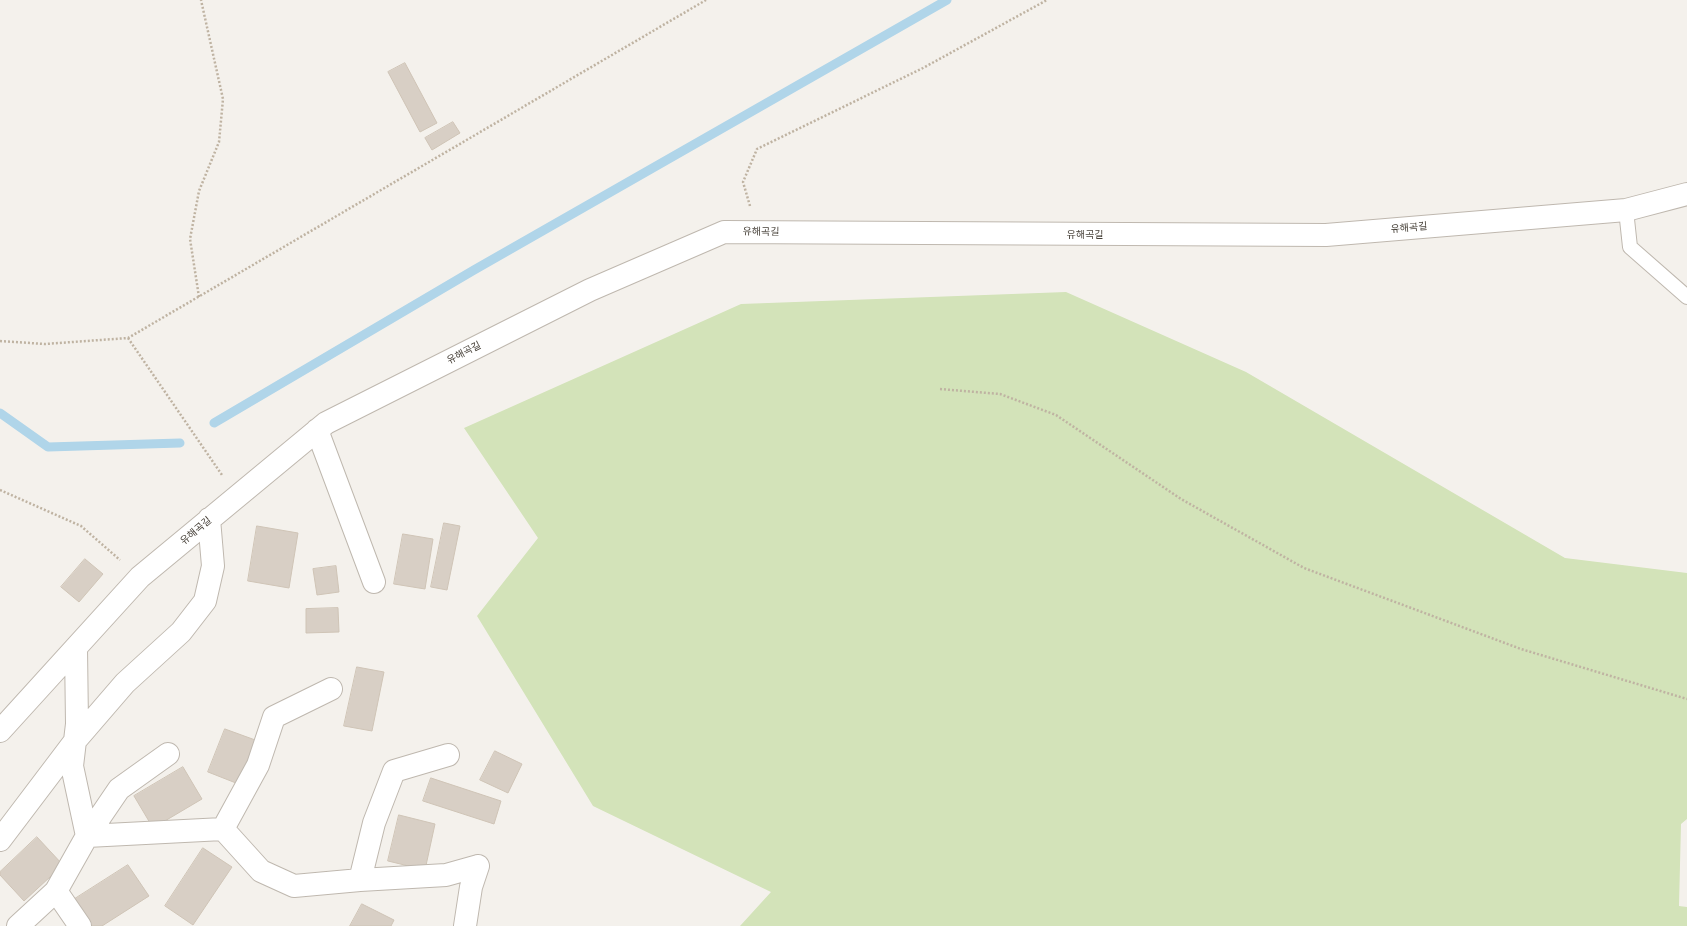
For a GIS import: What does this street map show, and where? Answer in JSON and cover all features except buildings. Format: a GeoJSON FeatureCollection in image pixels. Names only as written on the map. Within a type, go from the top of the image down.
{"type":"FeatureCollection","features":[{"type":"Feature","properties":{"kind":"street","name":"유해곡길"},"geometry":{"type":"LineString","coordinates":[[0,731],[140,577],[326,423],[590,290],[724,232],[1326,236],[1626,210],[1687,194]]}},
{"type":"Feature","properties":{"kind":"street"},"geometry":{"type":"LineString","coordinates":[[317,430],[374,582]]}},
{"type":"Feature","properties":{"kind":"street"},"geometry":{"type":"LineString","coordinates":[[0,840],[75,741],[125,683],[181,632],[205,601],[213,566],[210,519]]}},
{"type":"Feature","properties":{"kind":"street"},"geometry":{"type":"LineString","coordinates":[[76,648],[77,724],[72,766],[87,836]]}},
{"type":"Feature","properties":{"kind":"street"},"geometry":{"type":"LineString","coordinates":[[223,829],[258,765],[274,717],[331,689]]}},
{"type":"Feature","properties":{"kind":"street"},"geometry":{"type":"LineString","coordinates":[[18,926],[56,891],[87,836],[119,788],[168,754]]}},
{"type":"Feature","properties":{"kind":"street"},"geometry":{"type":"LineString","coordinates":[[360,880],[374,824],[394,770],[448,754]]}},
{"type":"Feature","properties":{"kind":"street"},"geometry":{"type":"LineString","coordinates":[[87,836],[223,829]]}},
{"type":"Feature","properties":{"kind":"street"},"geometry":{"type":"LineString","coordinates":[[223,829],[261,871],[294,886],[360,880],[446,875],[478,866],[471,888],[465,926]]}},
{"type":"Feature","properties":{"kind":"street"},"geometry":{"type":"LineString","coordinates":[[56,891],[80,926]]}},
{"type":"Feature","properties":{"kind":"lane"},"geometry":{"type":"LineString","coordinates":[[1626,210],[1630,247],[1687,297]]}},
{"type":"Feature","properties":{"kind":"path"},"geometry":{"type":"LineString","coordinates":[[199,297],[190,239],[199,191],[219,142],[223,99],[201,0]]}},
{"type":"Feature","properties":{"kind":"path"},"geometry":{"type":"LineString","coordinates":[[0,340],[45,344],[128,338],[706,0]]}},
{"type":"Feature","properties":{"kind":"path"},"geometry":{"type":"LineString","coordinates":[[758,232],[743,182],[757,149],[923,68],[1047,0]]}},
{"type":"Feature","properties":{"kind":"path"},"geometry":{"type":"LineString","coordinates":[[128,338],[237,496]]}},
{"type":"Feature","properties":{"kind":"path"},"geometry":{"type":"LineString","coordinates":[[940,390],[1000,394],[1056,415],[1181,499],[1304,568],[1521,649],[1687,699]]}},
{"type":"Feature","properties":{"kind":"path"},"geometry":{"type":"LineString","coordinates":[[0,490],[80,526],[140,577]]}},
{"type":"Feature","properties":{"kind":"green space"},"geometry":{"type":"Polygon","coordinates":[[[1066,292],[1246,372],[1565,558],[1687,573],[1687,819],[1681,824],[1679,906],[1687,907],[1687,926],[740,926],[771,892],[593,806],[477,616],[538,538],[464,428],[741,304],[1066,292]]]}},
{"type":"Feature","properties":{"kind":"waterway"},"geometry":{"type":"LineString","coordinates":[[214,423],[474,270],[947,0]]}},
{"type":"Feature","properties":{"kind":"waterway"},"geometry":{"type":"LineString","coordinates":[[0,413],[48,447],[180,443]]}}]}
